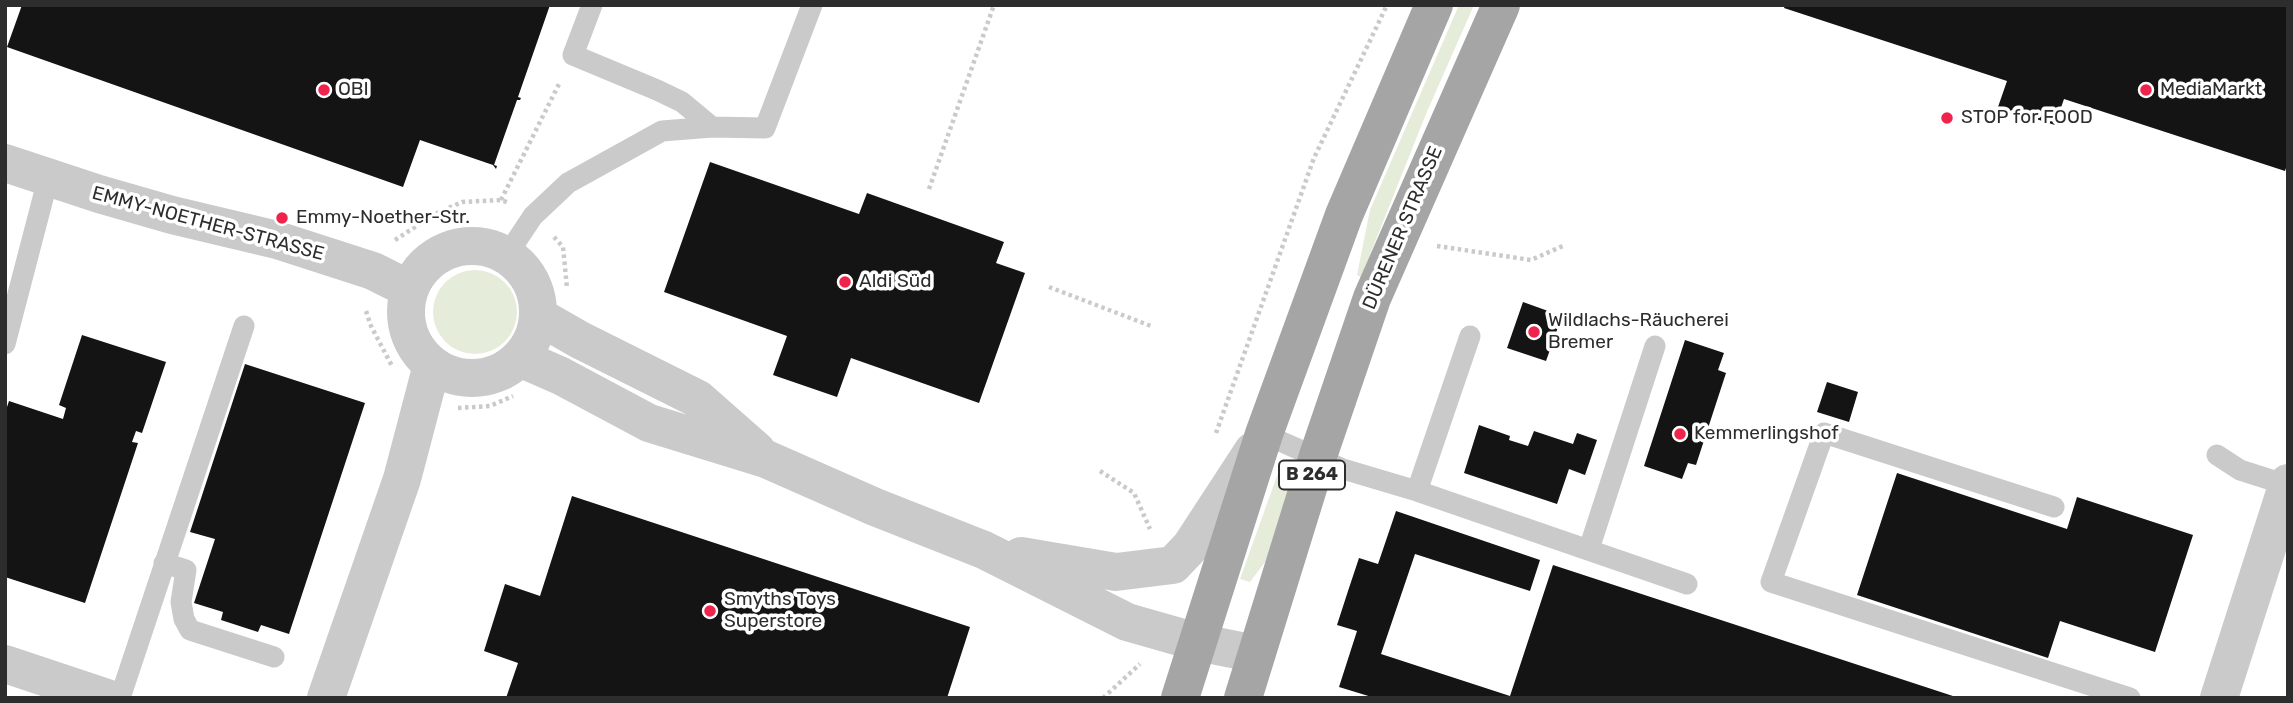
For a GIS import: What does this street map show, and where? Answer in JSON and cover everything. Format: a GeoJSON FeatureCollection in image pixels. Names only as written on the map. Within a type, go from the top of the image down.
{"type":"FeatureCollection","features":[{"type":"Feature","properties":{"kind":"main road","name":"B 264"},"geometry":{"type":"LineString","coordinates":[[1180,698],[1264,434],[1344,215],[1434,5]]}},
{"type":"Feature","properties":{"kind":"main road","name":"DÜRENER STRASSE"},"geometry":{"type":"LineString","coordinates":[[1243,698],[1318,456],[1371,298],[1500,5]]}},
{"type":"Feature","properties":{"kind":"street","name":"EMMY-NOETHER-STRASSE"},"geometry":{"type":"LineString","coordinates":[[5,163],[48,179],[172,215],[277,240],[373,271],[409,289]]}},
{"type":"Feature","properties":{"kind":"street"},"geometry":{"type":"LineString","coordinates":[[554,306],[520,358],[505,370],[487,377],[468,378],[449,374],[432,365],[417,350],[408,331],[405,310],[409,289],[419,272],[433,258],[450,249],[470,245],[489,247],[507,255],[521,266],[538,298],[554,306],[580,340],[698,400],[766,459]]}},
{"type":"Feature","properties":{"kind":"street"},"geometry":{"type":"LineString","coordinates":[[520,358],[561,376],[649,423],[766,459],[875,507],[984,550],[1127,622],[1197,642],[1256,654]]}},
{"type":"Feature","properties":{"kind":"street"},"geometry":{"type":"LineString","coordinates":[[326,698],[402,479],[432,365]]}},
{"type":"Feature","properties":{"kind":"street"},"geometry":{"type":"LineString","coordinates":[[984,550],[1116,572],[1173,565],[1191,546],[1264,434]]}},
{"type":"Feature","properties":{"kind":"street"},"geometry":{"type":"LineString","coordinates":[[2219,698],[2287,484]]}},
{"type":"Feature","properties":{"kind":"street"},"geometry":{"type":"LineString","coordinates":[[5,664],[51,689],[107,698]]}},
{"type":"Feature","properties":{"kind":"lane"},"geometry":{"type":"LineString","coordinates":[[592,5],[573,55],[674,98],[712,127]]}},
{"type":"Feature","properties":{"kind":"lane"},"geometry":{"type":"LineString","coordinates":[[507,255],[533,216],[568,183],[662,131],[712,127],[765,128],[812,5]]}},
{"type":"Feature","properties":{"kind":"lane"},"geometry":{"type":"LineString","coordinates":[[5,344],[48,179]]}},
{"type":"Feature","properties":{"kind":"lane"},"geometry":{"type":"LineString","coordinates":[[120,698],[244,326]]}},
{"type":"Feature","properties":{"kind":"lane"},"geometry":{"type":"LineString","coordinates":[[1418,491],[1470,336]]}},
{"type":"Feature","properties":{"kind":"lane"},"geometry":{"type":"LineString","coordinates":[[1589,549],[1655,346]]}},
{"type":"Feature","properties":{"kind":"lane"},"geometry":{"type":"LineString","coordinates":[[2054,507],[1824,433],[1771,582],[2130,698]]}},
{"type":"Feature","properties":{"kind":"lane"},"geometry":{"type":"LineString","coordinates":[[1264,434],[1343,468],[1418,491],[1687,584]]}},
{"type":"Feature","properties":{"kind":"lane"},"geometry":{"type":"LineString","coordinates":[[2217,455],[2240,470],[2287,484]]}},
{"type":"Feature","properties":{"kind":"lane"},"geometry":{"type":"LineString","coordinates":[[164,564],[186,570],[181,602],[184,619],[190,629],[274,657]]}},
{"type":"Feature","properties":{"kind":"path"},"geometry":{"type":"LineString","coordinates":[[929,189],[994,5]]}},
{"type":"Feature","properties":{"kind":"path"},"geometry":{"type":"LineString","coordinates":[[1213,443],[1314,158],[1387,5]]}},
{"type":"Feature","properties":{"kind":"path"},"geometry":{"type":"LineString","coordinates":[[554,306],[566,286],[563,247],[533,216],[518,206],[501,200],[573,55]]}},
{"type":"Feature","properties":{"kind":"path"},"geometry":{"type":"LineString","coordinates":[[1431,246],[1531,260],[1565,245]]}},
{"type":"Feature","properties":{"kind":"path"},"geometry":{"type":"LineString","coordinates":[[1049,287],[1151,326]]}},
{"type":"Feature","properties":{"kind":"path"},"geometry":{"type":"LineString","coordinates":[[1100,471],[1134,493],[1156,541],[1173,565]]}},
{"type":"Feature","properties":{"kind":"path"},"geometry":{"type":"LineString","coordinates":[[1103,698],[1144,660],[1158,631]]}},
{"type":"Feature","properties":{"kind":"green space"},"geometry":{"type":"Polygon","coordinates":[[[1459,5],[1474,5],[1426,114],[1361,277],[1357,275],[1370,210],[1459,5]]]}},
{"type":"Feature","properties":{"kind":"green space"},"geometry":{"type":"Polygon","coordinates":[[[475,270],[491,273],[505,282],[514,296],[517,312],[514,328],[505,342],[491,351],[475,354],[459,351],[445,342],[436,328],[433,312],[436,296],[445,282],[459,273],[475,270]]]}},
{"type":"Feature","properties":{"kind":"green space"},"geometry":{"type":"Polygon","coordinates":[[[1283,459],[1295,480],[1268,558],[1250,582],[1240,579],[1283,459]]]}},
{"type":"Feature","properties":{"kind":"building","name":"OBI"},"geometry":{"type":"Polygon","coordinates":[[[22,5],[550,5],[518,97],[521,98],[517,100],[494,165],[497,166],[496,169],[493,165],[420,140],[403,187],[7,47],[22,5]]]}},
{"type":"Feature","properties":{"kind":"building","name":"MediaMarkt"},"geometry":{"type":"Polygon","coordinates":[[[1785,5],[2288,5],[2288,162],[2285,171],[2064,99],[2055,125],[1998,107],[2007,81],[1784,8],[1785,5]]]}},
{"type":"Feature","properties":{"kind":"building","name":"Aldi Süd"},"geometry":{"type":"Polygon","coordinates":[[[710,162],[859,214],[867,193],[1004,242],[996,263],[1025,273],[979,403],[851,358],[837,397],[773,375],[787,336],[664,292],[710,162]]]}},
{"type":"Feature","properties":{"kind":"building","name":"Wildlachs-Räucherei Bremer"},"geometry":{"type":"Polygon","coordinates":[[[1523,302],[1562,316],[1546,361],[1507,348],[1523,302]]]}},
{"type":"Feature","properties":{"kind":"building"},"geometry":{"type":"Polygon","coordinates":[[[82,335],[166,362],[142,433],[136,431],[132,442],[138,443],[85,603],[5,577],[5,413],[9,401],[63,419],[66,408],[59,405],[82,335]]]}},
{"type":"Feature","properties":{"kind":"building"},"geometry":{"type":"Polygon","coordinates":[[[1685,340],[1724,353],[1718,370],[1726,373],[1696,465],[1688,463],[1682,479],[1644,466],[1685,340]]]}},
{"type":"Feature","properties":{"kind":"building"},"geometry":{"type":"Polygon","coordinates":[[[245,364],[365,403],[289,634],[261,625],[258,632],[221,620],[223,612],[194,603],[215,539],[190,532],[245,364]]]}},
{"type":"Feature","properties":{"kind":"building"},"geometry":{"type":"Polygon","coordinates":[[[1827,382],[1858,392],[1849,422],[1817,412],[1827,382]]]}},
{"type":"Feature","properties":{"kind":"building"},"geometry":{"type":"Polygon","coordinates":[[[1479,425],[1510,436],[1509,440],[1528,446],[1534,431],[1573,444],[1577,433],[1597,440],[1585,475],[1569,469],[1557,504],[1464,473],[1479,425]]]}},
{"type":"Feature","properties":{"kind":"building"},"geometry":{"type":"Polygon","coordinates":[[[1897,473],[2067,529],[2077,497],[2193,535],[2155,652],[2060,621],[2048,658],[1857,595],[1897,473]]]}},
{"type":"Feature","properties":{"kind":"building","name":"Smyths Toys Superstore"},"geometry":{"type":"Polygon","coordinates":[[[572,496],[970,627],[947,698],[506,698],[518,663],[484,651],[505,584],[540,596],[572,496]]]}},
{"type":"Feature","properties":{"kind":"building"},"geometry":{"type":"Polygon","coordinates":[[[1396,511],[1540,560],[1530,591],[1415,554],[1381,654],[1510,696],[1553,565],[1959,698],[1375,698],[1339,687],[1357,631],[1337,625],[1348,591],[1359,558],[1378,564],[1396,511]]]}},
{"type":"Feature","properties":{"kind":"place","name":"OBI"},"geometry":{"type":"Point","coordinates":[324,90]}},
{"type":"Feature","properties":{"kind":"place","name":"MediaMarkt"},"geometry":{"type":"Point","coordinates":[2146,90]}},
{"type":"Feature","properties":{"kind":"place","name":"STOP for FOOD"},"geometry":{"type":"Point","coordinates":[1947,118]}},
{"type":"Feature","properties":{"kind":"place","name":"Emmy-Noether-Str."},"geometry":{"type":"Point","coordinates":[282,218]}},
{"type":"Feature","properties":{"kind":"place","name":"Aldi Süd"},"geometry":{"type":"Point","coordinates":[845,282]}},
{"type":"Feature","properties":{"kind":"place","name":"Wildlachs-Räucherei Bremer"},"geometry":{"type":"Point","coordinates":[1534,332]}},
{"type":"Feature","properties":{"kind":"place","name":"Kemmerlingshof"},"geometry":{"type":"Point","coordinates":[1680,434]}},
{"type":"Feature","properties":{"kind":"place","name":"Smyths Toys Superstore"},"geometry":{"type":"Point","coordinates":[710,611]}}]}
